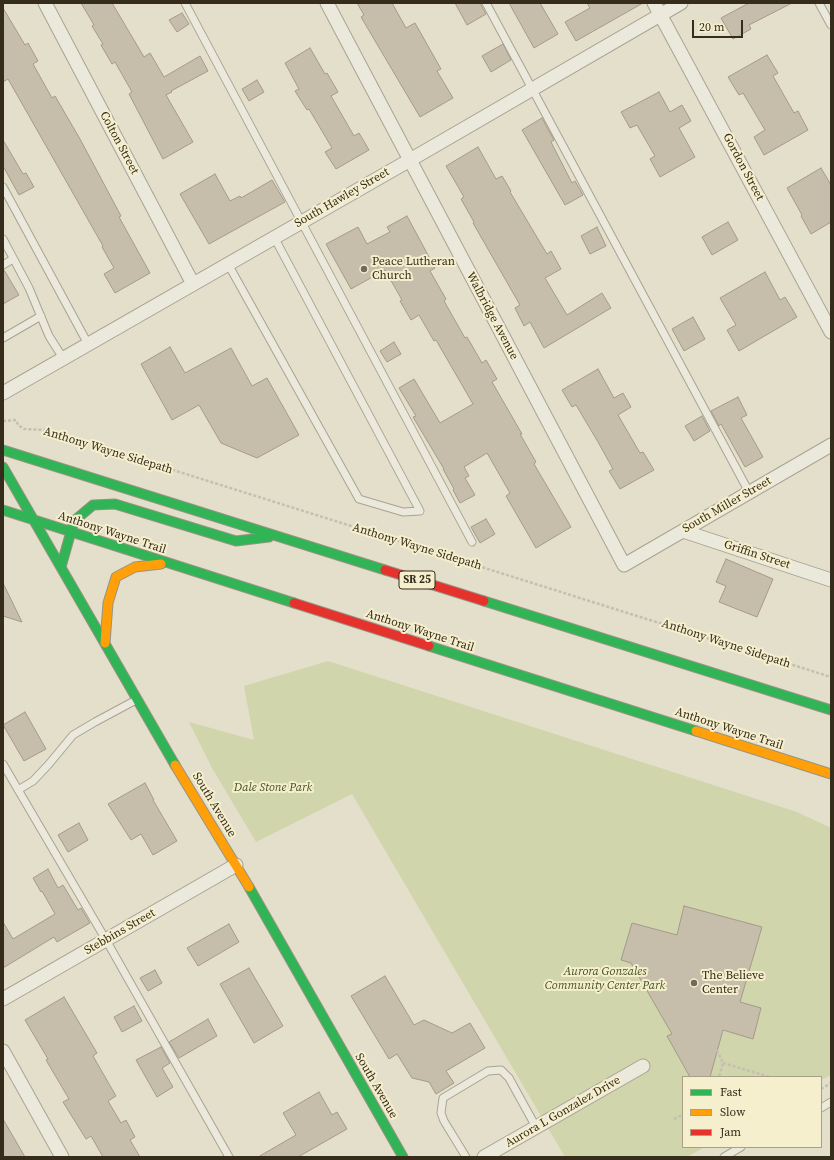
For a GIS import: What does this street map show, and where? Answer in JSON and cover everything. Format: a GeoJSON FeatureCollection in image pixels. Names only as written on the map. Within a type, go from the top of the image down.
{"type":"FeatureCollection","features":[{"type":"Feature","properties":{"kind":"main road","name":"SR 25"},"geometry":{"type":"LineString","coordinates":[[3,450],[831,710]]}},
{"type":"Feature","properties":{"kind":"main road","name":"South Avenue"},"geometry":{"type":"LineString","coordinates":[[3,467],[236,865],[403,1157]]}},
{"type":"Feature","properties":{"kind":"main road"},"geometry":{"type":"LineString","coordinates":[[61,567],[74,521],[93,505],[115,504],[236,541],[276,536]]}},
{"type":"Feature","properties":{"kind":"main road","name":"Anthony Wayne Trail"},"geometry":{"type":"LineString","coordinates":[[3,510],[831,774]]}},
{"type":"Feature","properties":{"kind":"main road"},"geometry":{"type":"LineString","coordinates":[[105,643],[108,603],[116,577],[135,567],[167,563]]}},
{"type":"Feature","properties":{"kind":"street","name":"Colton Street"},"geometry":{"type":"LineString","coordinates":[[45,3],[193,284]]}},
{"type":"Feature","properties":{"kind":"street","name":"Walbridge Avenue"},"geometry":{"type":"LineString","coordinates":[[327,3],[624,565]]}},
{"type":"Feature","properties":{"kind":"street","name":"South Hawley Street"},"geometry":{"type":"LineString","coordinates":[[3,392],[532,90],[657,9],[681,3]]}},
{"type":"Feature","properties":{"kind":"street","name":"Gordon Street"},"geometry":{"type":"LineString","coordinates":[[657,9],[831,332]]}},
{"type":"Feature","properties":{"kind":"street","name":"South Miller Street"},"geometry":{"type":"LineString","coordinates":[[624,565],[831,446]]}},
{"type":"Feature","properties":{"kind":"street","name":"Griffin Street"},"geometry":{"type":"LineString","coordinates":[[683,531],[831,580]]}},
{"type":"Feature","properties":{"kind":"street","name":"Stebbins Street"},"geometry":{"type":"LineString","coordinates":[[3,999],[236,865]]}},
{"type":"Feature","properties":{"kind":"street"},"geometry":{"type":"LineString","coordinates":[[3,1051],[62,1157]]}},
{"type":"Feature","properties":{"kind":"street","name":"Aurora L Gonzalez Drive"},"geometry":{"type":"LineString","coordinates":[[484,1157],[643,1066]]}},
{"type":"Feature","properties":{"kind":"lane"},"geometry":{"type":"LineString","coordinates":[[185,3],[472,542]]}},
{"type":"Feature","properties":{"kind":"lane"},"geometry":{"type":"LineString","coordinates":[[486,3],[749,492]]}},
{"type":"Feature","properties":{"kind":"lane"},"geometry":{"type":"LineString","coordinates":[[819,3],[831,26]]}},
{"type":"Feature","properties":{"kind":"lane"},"geometry":{"type":"LineString","coordinates":[[3,187],[88,344]]}},
{"type":"Feature","properties":{"kind":"lane"},"geometry":{"type":"LineString","coordinates":[[228,264],[359,498],[403,512],[420,511],[274,237]]}},
{"type":"Feature","properties":{"kind":"lane"},"geometry":{"type":"LineString","coordinates":[[3,239],[29,288],[49,336],[63,358]]}},
{"type":"Feature","properties":{"kind":"lane"},"geometry":{"type":"LineString","coordinates":[[3,265],[13,259]]}},
{"type":"Feature","properties":{"kind":"lane"},"geometry":{"type":"LineString","coordinates":[[3,338],[41,316]]}},
{"type":"Feature","properties":{"kind":"lane"},"geometry":{"type":"LineString","coordinates":[[18,790],[33,781],[73,735],[138,699]]}},
{"type":"Feature","properties":{"kind":"lane"},"geometry":{"type":"LineString","coordinates":[[3,764],[106,940],[229,1157]]}},
{"type":"Feature","properties":{"kind":"lane"},"geometry":{"type":"LineString","coordinates":[[466,1157],[441,1112],[443,1098],[488,1071],[501,1070],[509,1078],[536,1127]]}},
{"type":"Feature","properties":{"kind":"lane"},"geometry":{"type":"LineString","coordinates":[[822,1107],[831,1102]]}},
{"type":"Feature","properties":{"kind":"lane"},"geometry":{"type":"LineString","coordinates":[[724,1157],[739,1148]]}},
{"type":"Feature","properties":{"kind":"path","name":"Anthony Wayne Sidepath"},"geometry":{"type":"LineString","coordinates":[[4,421],[16,420],[18,425],[24,429],[46,430],[831,677]]}},
{"type":"Feature","properties":{"kind":"path"},"geometry":{"type":"LineString","coordinates":[[718,1050],[723,1063],[719,1076]]}},
{"type":"Feature","properties":{"kind":"path"},"geometry":{"type":"LineString","coordinates":[[723,1063],[767,1076]]}},
{"type":"Feature","properties":{"kind":"path"},"geometry":{"type":"LineString","coordinates":[[822,1088],[831,1083]]}},
{"type":"Feature","properties":{"kind":"path"},"geometry":{"type":"LineString","coordinates":[[674,1119],[682,1115]]}},
{"type":"Feature","properties":{"kind":"green space"},"geometry":{"type":"Polygon","coordinates":[[[328,661],[797,812],[831,828],[831,1075],[822,1080],[822,1076],[682,1076],[682,1148],[703,1148],[687,1157],[565,1157],[352,794],[256,842],[212,768],[189,722],[254,740],[244,686],[328,661]]]}},
{"type":"Feature","properties":{"kind":"building"},"geometry":{"type":"Polygon","coordinates":[[[81,3],[112,3],[144,57],[150,53],[164,77],[200,56],[208,71],[166,95],[193,142],[163,159],[129,94],[132,92],[115,62],[112,64],[101,45],[103,44],[92,26],[94,25],[81,3]]]}},
{"type":"Feature","properties":{"kind":"building"},"geometry":{"type":"Polygon","coordinates":[[[357,3],[392,3],[406,28],[415,23],[441,69],[437,71],[453,98],[420,117],[361,17],[364,15],[357,3]]]}},
{"type":"Feature","properties":{"kind":"building"},"geometry":{"type":"Polygon","coordinates":[[[455,3],[480,3],[486,14],[467,25],[455,3]]]}},
{"type":"Feature","properties":{"kind":"building"},"geometry":{"type":"Polygon","coordinates":[[[509,3],[540,3],[558,34],[534,48],[509,3]]]}},
{"type":"Feature","properties":{"kind":"building"},"geometry":{"type":"Polygon","coordinates":[[[587,3],[643,3],[576,41],[565,22],[590,8],[587,3]]]}},
{"type":"Feature","properties":{"kind":"building"},"geometry":{"type":"Polygon","coordinates":[[[749,3],[792,3],[749,25],[751,29],[733,39],[721,18],[749,3]]]}},
{"type":"Feature","properties":{"kind":"building"},"geometry":{"type":"Polygon","coordinates":[[[3,8],[25,45],[28,43],[38,61],[33,64],[52,98],[55,96],[80,139],[121,216],[119,217],[150,273],[115,293],[104,274],[114,268],[102,247],[103,246],[8,79],[3,82],[3,8]]]}},
{"type":"Feature","properties":{"kind":"building"},"geometry":{"type":"Polygon","coordinates":[[[182,13],[189,24],[177,32],[169,20],[182,13]]]}},
{"type":"Feature","properties":{"kind":"building"},"geometry":{"type":"Polygon","coordinates":[[[503,44],[511,60],[491,72],[482,56],[503,44]]]}},
{"type":"Feature","properties":{"kind":"building"},"geometry":{"type":"Polygon","coordinates":[[[310,48],[325,74],[327,73],[338,92],[331,96],[354,136],[359,133],[369,150],[336,169],[325,152],[332,148],[309,109],[307,110],[295,91],[299,89],[285,63],[310,48]]]}},
{"type":"Feature","properties":{"kind":"building"},"geometry":{"type":"Polygon","coordinates":[[[767,55],[778,73],[773,76],[794,113],[798,111],[808,130],[764,155],[754,137],[765,130],[743,93],[739,95],[728,77],[767,55]]]}},
{"type":"Feature","properties":{"kind":"building"},"geometry":{"type":"Polygon","coordinates":[[[257,80],[264,92],[249,101],[242,89],[257,80]]]}},
{"type":"Feature","properties":{"kind":"building"},"geometry":{"type":"Polygon","coordinates":[[[659,92],[670,112],[682,105],[691,121],[679,128],[695,157],[660,177],[650,159],[655,156],[637,125],[630,128],[621,112],[659,92]]]}},
{"type":"Feature","properties":{"kind":"building"},"geometry":{"type":"Polygon","coordinates":[[[542,118],[554,140],[551,142],[572,183],[575,181],[583,195],[565,205],[522,130],[542,118]]]}},
{"type":"Feature","properties":{"kind":"building"},"geometry":{"type":"Polygon","coordinates":[[[3,140],[23,174],[26,173],[34,187],[19,195],[3,166],[3,140]]]}},
{"type":"Feature","properties":{"kind":"building"},"geometry":{"type":"Polygon","coordinates":[[[478,147],[496,179],[502,176],[547,254],[551,251],[561,269],[545,278],[567,315],[602,293],[611,308],[544,348],[530,322],[524,326],[515,308],[520,305],[473,223],[474,222],[461,199],[464,197],[446,166],[478,147]]]}},
{"type":"Feature","properties":{"kind":"building"},"geometry":{"type":"Polygon","coordinates":[[[821,168],[831,185],[831,222],[811,234],[787,188],[821,168]]]}},
{"type":"Feature","properties":{"kind":"building"},"geometry":{"type":"Polygon","coordinates":[[[215,174],[230,201],[240,196],[241,198],[272,180],[285,202],[209,244],[180,194],[215,174]]]}},
{"type":"Feature","properties":{"kind":"building"},"geometry":{"type":"Polygon","coordinates":[[[407,216],[435,268],[430,271],[446,299],[444,301],[465,338],[467,337],[482,363],[486,360],[497,379],[492,382],[522,434],[520,434],[536,462],[534,464],[571,527],[536,548],[506,496],[510,493],[487,453],[464,467],[469,476],[465,478],[475,495],[460,503],[444,469],[413,417],[416,416],[399,388],[414,379],[440,423],[473,404],[436,340],[434,341],[419,315],[411,320],[400,301],[402,300],[385,270],[351,289],[326,244],[358,227],[367,244],[390,232],[387,227],[407,216]]]}},
{"type":"Feature","properties":{"kind":"building"},"geometry":{"type":"Polygon","coordinates":[[[728,222],[738,240],[712,255],[702,237],[728,222]]]}},
{"type":"Feature","properties":{"kind":"building"},"geometry":{"type":"Polygon","coordinates":[[[597,227],[606,246],[590,254],[581,236],[597,227]]]}},
{"type":"Feature","properties":{"kind":"building"},"geometry":{"type":"Polygon","coordinates":[[[3,270],[19,295],[3,304],[3,270]]]}},
{"type":"Feature","properties":{"kind":"building"},"geometry":{"type":"Polygon","coordinates":[[[765,272],[780,300],[785,297],[797,317],[739,351],[727,330],[736,325],[720,298],[765,272]]]}},
{"type":"Feature","properties":{"kind":"building"},"geometry":{"type":"Polygon","coordinates":[[[693,317],[705,339],[684,351],[672,329],[693,317]]]}},
{"type":"Feature","properties":{"kind":"building"},"geometry":{"type":"Polygon","coordinates":[[[394,342],[401,354],[387,362],[380,351],[394,342]]]}},
{"type":"Feature","properties":{"kind":"building"},"geometry":{"type":"Polygon","coordinates":[[[170,347],[185,373],[231,348],[252,386],[267,378],[299,435],[257,458],[221,443],[199,405],[172,420],[141,364],[170,347]]]}},
{"type":"Feature","properties":{"kind":"building"},"geometry":{"type":"Polygon","coordinates":[[[598,369],[614,398],[623,393],[631,407],[618,415],[640,453],[643,452],[654,470],[620,489],[609,471],[613,469],[598,442],[576,405],[572,407],[562,390],[598,369]]]}},
{"type":"Feature","properties":{"kind":"building"},"geometry":{"type":"Polygon","coordinates":[[[738,397],[747,415],[741,418],[763,457],[745,467],[721,424],[719,426],[711,411],[738,397]]]}},
{"type":"Feature","properties":{"kind":"building"},"geometry":{"type":"Polygon","coordinates":[[[702,416],[710,431],[694,441],[685,426],[702,416]]]}},
{"type":"Feature","properties":{"kind":"building"},"geometry":{"type":"Polygon","coordinates":[[[486,519],[495,534],[480,543],[471,527],[486,519]]]}},
{"type":"Feature","properties":{"kind":"building"},"geometry":{"type":"Polygon","coordinates":[[[726,559],[773,579],[757,617],[719,602],[726,586],[716,582],[726,559]]]}},
{"type":"Feature","properties":{"kind":"building"},"geometry":{"type":"Polygon","coordinates":[[[3,583],[22,622],[3,616],[3,583]]]}},
{"type":"Feature","properties":{"kind":"building"},"geometry":{"type":"Polygon","coordinates":[[[25,712],[46,749],[24,761],[3,725],[25,712]]]}},
{"type":"Feature","properties":{"kind":"building"},"geometry":{"type":"Polygon","coordinates":[[[145,783],[153,800],[177,841],[153,855],[141,834],[131,840],[108,804],[145,783]]]}},
{"type":"Feature","properties":{"kind":"building"},"geometry":{"type":"Polygon","coordinates":[[[79,823],[88,840],[68,852],[58,835],[79,823]]]}},
{"type":"Feature","properties":{"kind":"building"},"geometry":{"type":"Polygon","coordinates":[[[48,869],[58,888],[63,885],[78,910],[81,908],[90,923],[57,942],[54,937],[3,968],[3,922],[13,939],[55,914],[33,878],[48,869]]]}},
{"type":"Feature","properties":{"kind":"building","name":"The Believe Center"},"geometry":{"type":"Polygon","coordinates":[[[684,906],[762,927],[740,1002],[761,1008],[753,1039],[723,1030],[710,1076],[689,1076],[667,1036],[672,1034],[631,963],[621,960],[632,923],[677,935],[684,906]]]}},
{"type":"Feature","properties":{"kind":"building"},"geometry":{"type":"Polygon","coordinates":[[[229,924],[239,942],[198,966],[187,948],[229,924]]]}},
{"type":"Feature","properties":{"kind":"building"},"geometry":{"type":"Polygon","coordinates":[[[249,968],[283,1026],[254,1043],[220,984],[249,968]]]}},
{"type":"Feature","properties":{"kind":"building"},"geometry":{"type":"Polygon","coordinates":[[[155,970],[162,983],[148,991],[140,978],[155,970]]]}},
{"type":"Feature","properties":{"kind":"building"},"geometry":{"type":"Polygon","coordinates":[[[385,976],[414,1025],[424,1020],[452,1033],[470,1023],[485,1048],[446,1071],[454,1083],[436,1094],[429,1082],[412,1078],[397,1054],[389,1059],[351,996],[385,976]]]}},
{"type":"Feature","properties":{"kind":"building"},"geometry":{"type":"Polygon","coordinates":[[[64,997],[97,1053],[93,1056],[116,1096],[108,1101],[121,1123],[126,1120],[135,1137],[130,1140],[140,1157],[103,1157],[91,1136],[86,1139],[63,1102],[69,1099],[25,1020],[64,997]]]}},
{"type":"Feature","properties":{"kind":"building"},"geometry":{"type":"Polygon","coordinates":[[[134,1006],[142,1021],[122,1032],[114,1017],[134,1006]]]}},
{"type":"Feature","properties":{"kind":"building"},"geometry":{"type":"Polygon","coordinates":[[[208,1019],[217,1036],[179,1058],[169,1042],[208,1019]]]}},
{"type":"Feature","properties":{"kind":"building"},"geometry":{"type":"Polygon","coordinates":[[[161,1047],[170,1063],[162,1068],[173,1087],[157,1097],[136,1060],[161,1047]]]}},
{"type":"Feature","properties":{"kind":"building"},"geometry":{"type":"Polygon","coordinates":[[[319,1092],[332,1115],[337,1112],[347,1129],[298,1157],[258,1157],[296,1135],[283,1113],[319,1092]]]}},
{"type":"Feature","properties":{"kind":"building"},"geometry":{"type":"Polygon","coordinates":[[[3,1119],[25,1157],[3,1157],[3,1119]]]}},
{"type":"Feature","properties":{"kind":"traffic: fast"},"geometry":{"type":"LineString","coordinates":[[3,450],[385,570]]}},
{"type":"Feature","properties":{"kind":"traffic: fast"},"geometry":{"type":"LineString","coordinates":[[3,467],[175,765]]}},
{"type":"Feature","properties":{"kind":"traffic: fast"},"geometry":{"type":"LineString","coordinates":[[61,567],[74,521],[93,505],[115,504],[236,541],[269,537]]}},
{"type":"Feature","properties":{"kind":"traffic: fast"},"geometry":{"type":"LineString","coordinates":[[3,510],[294,603]]}},
{"type":"Feature","properties":{"kind":"traffic: fast"},"geometry":{"type":"LineString","coordinates":[[484,601],[831,710]]}},
{"type":"Feature","properties":{"kind":"traffic: fast"},"geometry":{"type":"LineString","coordinates":[[429,646],[696,731]]}},
{"type":"Feature","properties":{"kind":"traffic: fast"},"geometry":{"type":"LineString","coordinates":[[249,887],[403,1157]]}},
{"type":"Feature","properties":{"kind":"traffic: slow"},"geometry":{"type":"LineString","coordinates":[[105,643],[108,603],[116,577],[135,567],[161,564]]}},
{"type":"Feature","properties":{"kind":"traffic: slow"},"geometry":{"type":"LineString","coordinates":[[696,731],[831,774]]}},
{"type":"Feature","properties":{"kind":"traffic: slow"},"geometry":{"type":"LineString","coordinates":[[175,765],[249,887]]}},
{"type":"Feature","properties":{"kind":"traffic: jam"},"geometry":{"type":"LineString","coordinates":[[385,570],[484,601]]}},
{"type":"Feature","properties":{"kind":"traffic: jam"},"geometry":{"type":"LineString","coordinates":[[294,603],[429,646]]}},
{"type":"Feature","properties":{"kind":"place","name":"Peace Lutheran Church"},"geometry":{"type":"Point","coordinates":[364,269]}},
{"type":"Feature","properties":{"kind":"place","name":"The Believe Center"},"geometry":{"type":"Point","coordinates":[694,983]}},
{"type":"Feature","properties":{"kind":"park label","name":"Dale Stone Park"},"geometry":{"type":"Point","coordinates":[273,788]}},
{"type":"Feature","properties":{"kind":"park label","name":"Aurora Gonzales Community Center Park"},"geometry":{"type":"Point","coordinates":[605,979]}}]}
